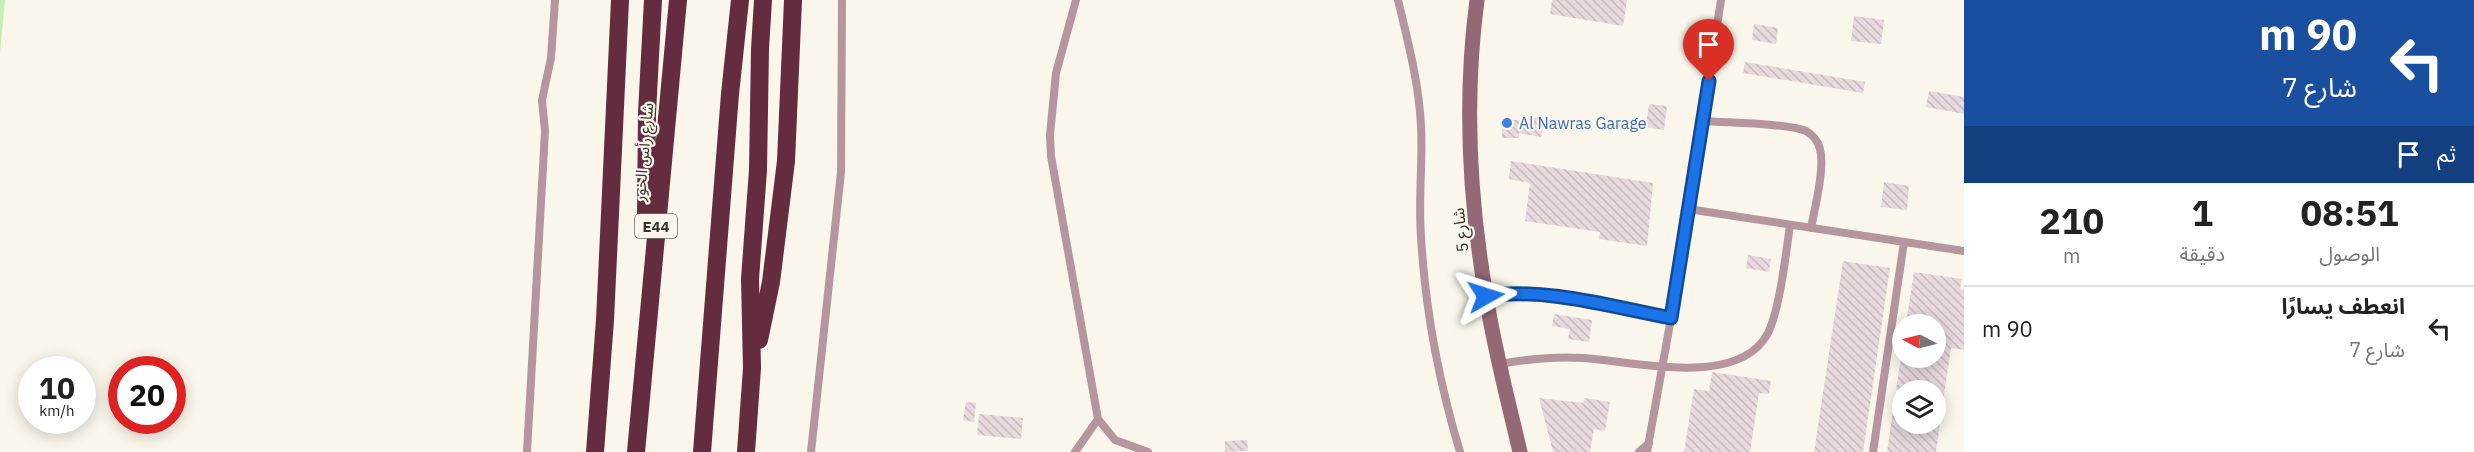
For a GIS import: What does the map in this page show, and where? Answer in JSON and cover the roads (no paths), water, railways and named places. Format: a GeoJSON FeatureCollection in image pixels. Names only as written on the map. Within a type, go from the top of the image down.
{"type":"FeatureCollection","features":[{"type":"Feature","properties":{"kind":"highway"},"geometry":{"type":"LineString","coordinates":[[595,452],[605,320],[620,0]]}},
{"type":"Feature","properties":{"kind":"highway"},"geometry":{"type":"LineString","coordinates":[[645,337],[647,113],[653,0]]}},
{"type":"Feature","properties":{"kind":"highway","name":"شارع رأس الخور"},"geometry":{"type":"LineString","coordinates":[[636,452],[678,0]]}},
{"type":"Feature","properties":{"kind":"highway"},"geometry":{"type":"LineString","coordinates":[[702,452],[729,105],[740,0]]}},
{"type":"Feature","properties":{"kind":"highway"},"geometry":{"type":"LineString","coordinates":[[747,452],[752,368],[750,279],[758,170],[763,0]]}},
{"type":"Feature","properties":{"kind":"highway"},"geometry":{"type":"LineString","coordinates":[[752,368],[771,282],[786,161],[793,0]]}},
{"type":"Feature","properties":{"kind":"street","name":"شارع 5"},"geometry":{"type":"LineString","coordinates":[[1477,0],[1469,88],[1470,148],[1486,296],[1520,452]]}},
{"type":"Feature","properties":{"kind":"lane"},"geometry":{"type":"LineString","coordinates":[[527,452],[545,131],[542,100],[551,58],[555,0]]}},
{"type":"Feature","properties":{"kind":"lane"},"geometry":{"type":"LineString","coordinates":[[811,452],[841,172],[842,0]]}},
{"type":"Feature","properties":{"kind":"lane"},"geometry":{"type":"LineString","coordinates":[[1077,0],[1056,73],[1050,135],[1051,156],[1098,419],[1115,440],[1148,452]]}},
{"type":"Feature","properties":{"kind":"lane"},"geometry":{"type":"LineString","coordinates":[[1398,0],[1420,103],[1420,224],[1425,281],[1439,368],[1460,452]]}},
{"type":"Feature","properties":{"kind":"lane"},"geometry":{"type":"LineString","coordinates":[[1639,452],[1648,448],[1721,0]]}},
{"type":"Feature","properties":{"kind":"lane"},"geometry":{"type":"LineString","coordinates":[[1703,121],[1790,128],[1805,131],[1816,139],[1821,152],[1821,160],[1811,228]]}},
{"type":"Feature","properties":{"kind":"lane"},"geometry":{"type":"LineString","coordinates":[[1688,209],[1964,251]]}},
{"type":"Feature","properties":{"kind":"lane"},"geometry":{"type":"LineString","coordinates":[[1500,364],[1562,357],[1707,366],[1727,363],[1746,356],[1767,333],[1774,313],[1790,225]]}},
{"type":"Feature","properties":{"kind":"lane"},"geometry":{"type":"LineString","coordinates":[[1873,452],[1904,242]]}},
{"type":"Feature","properties":{"kind":"lane"},"geometry":{"type":"LineString","coordinates":[[1486,296],[1505,293],[1543,295],[1671,318]]}},
{"type":"Feature","properties":{"kind":"lane"},"geometry":{"type":"LineString","coordinates":[[1075,452],[1098,419]]}},
{"type":"Feature","properties":{"kind":"place","name":"Al Nawras Garage"},"geometry":{"type":"Point","coordinates":[1507,123]}}]}
